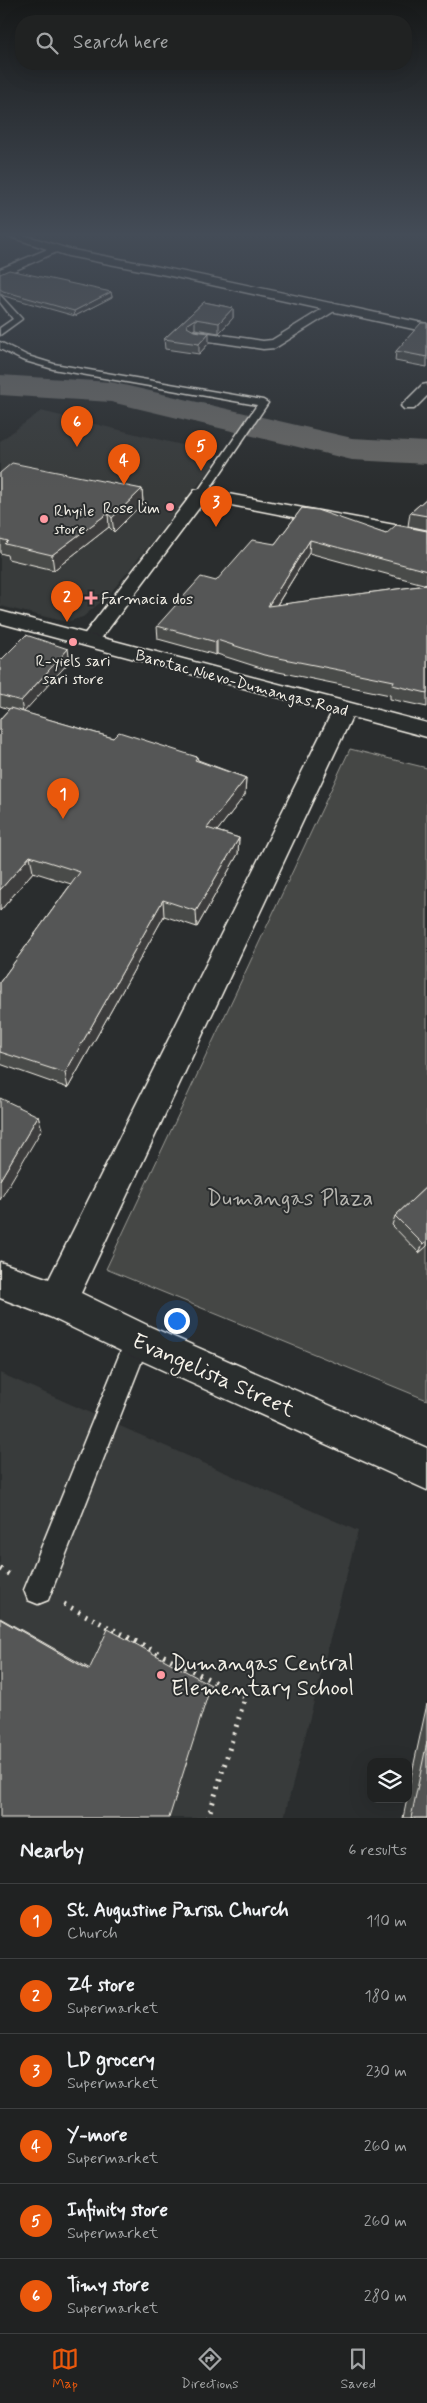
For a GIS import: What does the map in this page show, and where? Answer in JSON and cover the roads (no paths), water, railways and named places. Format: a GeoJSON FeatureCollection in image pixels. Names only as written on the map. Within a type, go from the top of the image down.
{"type":"FeatureCollection","features":[{"type":"Feature","properties":{"kind":"street"},"geometry":{"type":"LineString","coordinates":[[195,335],[263,345],[275,344],[312,320]]}},
{"type":"Feature","properties":{"kind":"street"},"geometry":{"type":"LineString","coordinates":[[390,320],[427,328]]}},
{"type":"Feature","properties":{"kind":"street"},"geometry":{"type":"LineString","coordinates":[[410,406],[427,388]]}},
{"type":"Feature","properties":{"kind":"street"},"geometry":{"type":"LineString","coordinates":[[90,640],[201,494],[427,537]]}},
{"type":"Feature","properties":{"kind":"street","name":"Barotac Nuevo-Dumangas Road"},"geometry":{"type":"LineString","coordinates":[[0,617],[344,710],[427,730]]}},
{"type":"Feature","properties":{"kind":"street"},"geometry":{"type":"LineString","coordinates":[[58,1301],[344,710]]}},
{"type":"Feature","properties":{"kind":"street","name":"Evangelista Street"},"geometry":{"type":"LineString","coordinates":[[0,1280],[58,1301],[138,1340],[427,1469]]}},
{"type":"Feature","properties":{"kind":"lane"},"geometry":{"type":"LineString","coordinates":[[0,332],[17,320]]}},
{"type":"Feature","properties":{"kind":"lane"},"geometry":{"type":"LineString","coordinates":[[0,345],[9,351],[42,363],[73,370],[264,403],[201,494]]}},
{"type":"Feature","properties":{"kind":"lane"},"geometry":{"type":"LineString","coordinates":[[38,1590],[138,1340]]}},
{"type":"Feature","properties":{"kind":"waterway"},"geometry":{"type":"LineString","coordinates":[[0,385],[111,392],[352,449],[427,453]]}},
{"type":"Feature","properties":{"kind":"place","name":"Timy store"},"geometry":{"type":"Point","coordinates":[77,447]}},
{"type":"Feature","properties":{"kind":"place","name":"Infinity store"},"geometry":{"type":"Point","coordinates":[201,471]}},
{"type":"Feature","properties":{"kind":"place","name":"Y-more"},"geometry":{"type":"Point","coordinates":[124,485]}},
{"type":"Feature","properties":{"kind":"place","name":"Rose lim"},"geometry":{"type":"Point","coordinates":[170,507]}},
{"type":"Feature","properties":{"kind":"place","name":"Rhyile store"},"geometry":{"type":"Point","coordinates":[44,519]}},
{"type":"Feature","properties":{"kind":"place","name":"LD grocery"},"geometry":{"type":"Point","coordinates":[216,527]}},
{"type":"Feature","properties":{"kind":"place","name":"Farmacia dos"},"geometry":{"type":"Point","coordinates":[91,598]}},
{"type":"Feature","properties":{"kind":"place","name":"Z4 store"},"geometry":{"type":"Point","coordinates":[67,622]}},
{"type":"Feature","properties":{"kind":"place","name":"R-yiels sari sari store"},"geometry":{"type":"Point","coordinates":[73,642]}},
{"type":"Feature","properties":{"kind":"place","name":"St. Augustine Parish Church"},"geometry":{"type":"Point","coordinates":[63,819]}},
{"type":"Feature","properties":{"kind":"place","name":"Dumangas Central Elementary School"},"geometry":{"type":"Point","coordinates":[161,1675]}},
{"type":"Feature","properties":{"kind":"park label","name":"Dumangas Plaza"},"geometry":{"type":"Point","coordinates":[290,1197]}}]}
